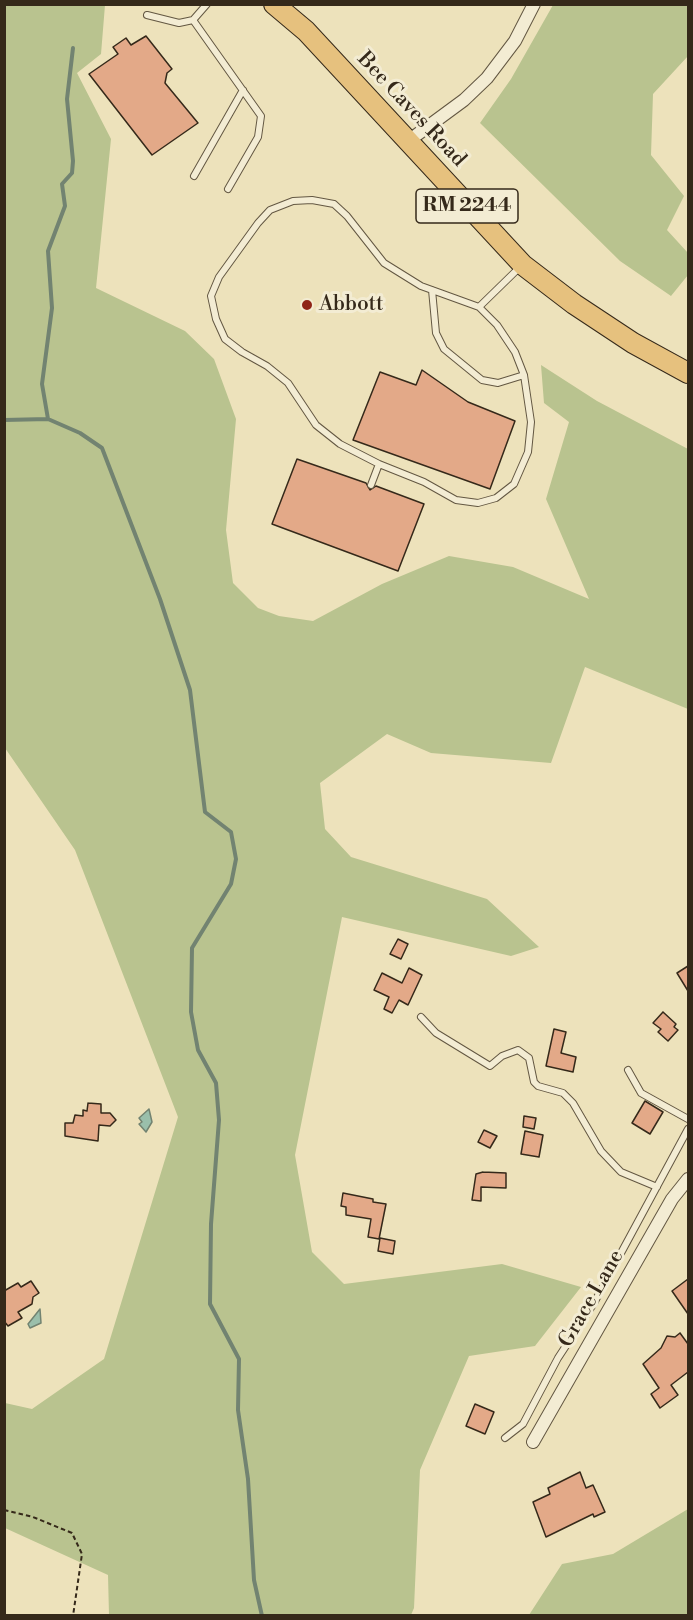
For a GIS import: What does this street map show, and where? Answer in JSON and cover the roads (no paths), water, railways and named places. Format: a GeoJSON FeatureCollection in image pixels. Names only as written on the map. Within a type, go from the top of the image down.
{"type":"FeatureCollection","features":[{"type":"Feature","properties":{"kind":"main road","name":"Bee Caves Road"},"geometry":{"type":"LineString","coordinates":[[274,4],[306,31],[523,265],[574,304],[623,337],[688,373]]}},
{"type":"Feature","properties":{"kind":"street"},"geometry":{"type":"LineString","coordinates":[[407,142],[464,100],[488,78],[515,41],[534,4]]}},
{"type":"Feature","properties":{"kind":"street","name":"Grace Lane"},"geometry":{"type":"LineString","coordinates":[[533,1442],[672,1199],[688,1179]]}},
{"type":"Feature","properties":{"kind":"lane"},"geometry":{"type":"LineString","coordinates":[[147,15],[179,23],[193,20],[207,4]]}},
{"type":"Feature","properties":{"kind":"lane"},"geometry":{"type":"LineString","coordinates":[[193,20],[261,116],[258,137],[228,189]]}},
{"type":"Feature","properties":{"kind":"lane"},"geometry":{"type":"LineString","coordinates":[[194,176],[243,90]]}},
{"type":"Feature","properties":{"kind":"lane"},"geometry":{"type":"LineString","coordinates":[[312,200],[334,204],[347,216],[384,263],[432,290],[479,307],[497,325],[515,352],[524,375],[531,414],[528,452],[514,484],[496,498],[478,503],[456,500],[424,482],[379,464],[340,444],[316,425],[288,383],[267,366],[225,339],[216,319],[212,296],[219,277],[270,210],[293,201],[312,200]]}},
{"type":"Feature","properties":{"kind":"lane"},"geometry":{"type":"LineString","coordinates":[[479,307],[523,265]]}},
{"type":"Feature","properties":{"kind":"lane"},"geometry":{"type":"LineString","coordinates":[[432,290],[436,333],[444,349],[482,380],[498,383],[524,375]]}},
{"type":"Feature","properties":{"kind":"lane"},"geometry":{"type":"LineString","coordinates":[[371,485],[379,464]]}},
{"type":"Feature","properties":{"kind":"lane"},"geometry":{"type":"LineString","coordinates":[[421,1017],[436,1033],[490,1066],[502,1056],[518,1050],[529,1058],[534,1082],[538,1086],[563,1093],[573,1103],[601,1151],[621,1173],[657,1187]]}},
{"type":"Feature","properties":{"kind":"lane"},"geometry":{"type":"LineString","coordinates":[[628,1070],[641,1093],[688,1119]]}},
{"type":"Feature","properties":{"kind":"lane"},"geometry":{"type":"LineString","coordinates":[[505,1438],[523,1424],[688,1129]]}},
{"type":"Feature","properties":{"kind":"waterway"},"geometry":{"type":"LineString","coordinates":[[73,48],[67,99],[73,161],[72,173],[62,184],[65,206],[48,251],[52,308],[42,384],[48,419],[80,433],[102,448],[160,599],[190,690],[205,812],[231,832],[236,859],[231,884],[192,948],[191,1012],[198,1050],[216,1083],[219,1120],[211,1224],[210,1304],[239,1359],[238,1410],[248,1479],[254,1580],[262,1616]]}},
{"type":"Feature","properties":{"kind":"waterway"},"geometry":{"type":"LineString","coordinates":[[4,420],[48,419]]}},
{"type":"Feature","properties":{"kind":"place","name":"Abbott"},"geometry":{"type":"Point","coordinates":[307,305]}}]}
